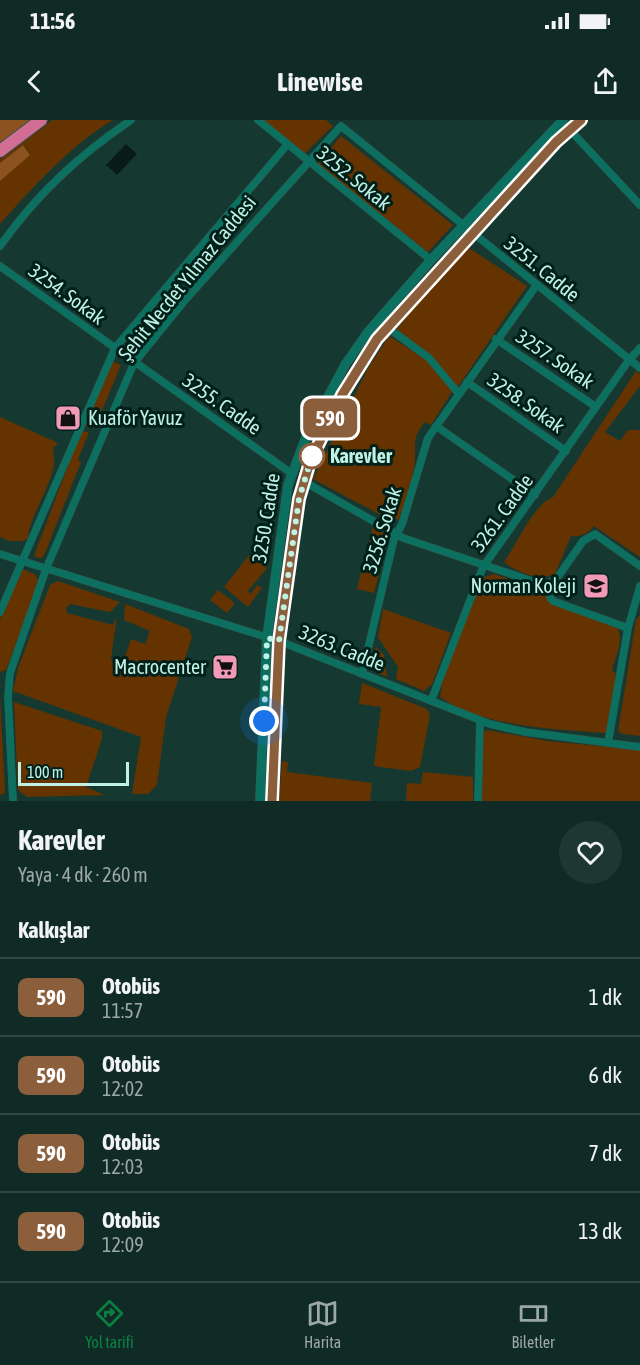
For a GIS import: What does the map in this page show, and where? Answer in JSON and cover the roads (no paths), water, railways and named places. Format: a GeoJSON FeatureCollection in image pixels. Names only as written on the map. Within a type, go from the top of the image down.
{"type":"FeatureCollection","features":[{"type":"Feature","properties":{"kind":"highway"},"geometry":{"type":"LineString","coordinates":[[0,151],[41,120]]}},
{"type":"Feature","properties":{"kind":"street"},"geometry":{"type":"LineString","coordinates":[[0,246],[31,206],[83,153],[131,120]]}},
{"type":"Feature","properties":{"kind":"street","name":"3252. Sokak"},"geometry":{"type":"LineString","coordinates":[[258,120],[431,260]]}},
{"type":"Feature","properties":{"kind":"street","name":"3250. Cadde"},"geometry":{"type":"LineString","coordinates":[[260,801],[267,638],[291,473],[321,407],[354,350],[431,260],[562,120]]}},
{"type":"Feature","properties":{"kind":"street","name":"3250. Cadde"},"geometry":{"type":"LineString","coordinates":[[272,801],[279,641],[303,481],[342,395],[367,353],[387,327],[569,129],[581,120]]}},
{"type":"Feature","properties":{"kind":"street","name":"Şehit Necdet Yılmaz Caddesi"},"geometry":{"type":"LineString","coordinates":[[13,801],[8,697],[10,673],[46,569],[134,363],[308,161],[341,126]]}},
{"type":"Feature","properties":{"kind":"street","name":"3251. Cadde"},"geometry":{"type":"LineString","coordinates":[[341,126],[463,228],[640,368]]}},
{"type":"Feature","properties":{"kind":"street"},"geometry":{"type":"LineString","coordinates":[[569,129],[640,205]]}},
{"type":"Feature","properties":{"kind":"street","name":"Şehit Necdet Yılmaz Caddesi"},"geometry":{"type":"LineString","coordinates":[[0,612],[115,348],[287,145]]}},
{"type":"Feature","properties":{"kind":"street","name":"3254. Sokak"},"geometry":{"type":"LineString","coordinates":[[0,266],[134,363]]}},
{"type":"Feature","properties":{"kind":"street","name":"3256. Sokak"},"geometry":{"type":"LineString","coordinates":[[362,674],[396,534],[402,524],[424,449],[436,426],[536,286]]}},
{"type":"Feature","properties":{"kind":"street"},"geometry":{"type":"LineString","coordinates":[[387,327],[429,358],[459,394]]}},
{"type":"Feature","properties":{"kind":"street","name":"3257. Sokak"},"geometry":{"type":"LineString","coordinates":[[496,339],[596,407]]}},
{"type":"Feature","properties":{"kind":"street","name":"3261. Cadde"},"geometry":{"type":"LineString","coordinates":[[431,701],[483,567],[629,360],[640,348]]}},
{"type":"Feature","properties":{"kind":"street","name":"3255. Cadde"},"geometry":{"type":"LineString","coordinates":[[134,363],[291,473]]}},
{"type":"Feature","properties":{"kind":"street","name":"3258. Sokak"},"geometry":{"type":"LineString","coordinates":[[467,382],[566,451]]}},
{"type":"Feature","properties":{"kind":"street"},"geometry":{"type":"LineString","coordinates":[[436,426],[535,495]]}},
{"type":"Feature","properties":{"kind":"street"},"geometry":{"type":"LineString","coordinates":[[291,473],[396,534],[483,567],[541,584],[555,581]]}},
{"type":"Feature","properties":{"kind":"street"},"geometry":{"type":"LineString","coordinates":[[628,627],[553,601],[550,597],[555,581],[583,541],[595,534],[640,566]]}},
{"type":"Feature","properties":{"kind":"street","name":"3263. Cadde"},"geometry":{"type":"LineString","coordinates":[[0,554],[279,641],[480,721],[516,731],[640,747]]}},
{"type":"Feature","properties":{"kind":"street"},"geometry":{"type":"LineString","coordinates":[[608,743],[628,627],[640,586]]}},
{"type":"Feature","properties":{"kind":"street"},"geometry":{"type":"LineString","coordinates":[[0,676],[10,673]]}},
{"type":"Feature","properties":{"kind":"street"},"geometry":{"type":"LineString","coordinates":[[478,801],[480,721]]}},
{"type":"Feature","properties":{"kind":"water"},"geometry":{"type":"Polygon","coordinates":[[[126,144],[137,154],[117,175],[106,165],[126,144]]]}},
{"type":"Feature","properties":{"kind":"place","name":"Kuaför Yavuz"},"geometry":{"type":"Point","coordinates":[68,418]}},
{"type":"Feature","properties":{"kind":"place","name":"Karevler"},"geometry":{"type":"Point","coordinates":[312,456]}},
{"type":"Feature","properties":{"kind":"place","name":"Norman Koleji"},"geometry":{"type":"Point","coordinates":[596,586]}},
{"type":"Feature","properties":{"kind":"place","name":"Macrocenter"},"geometry":{"type":"Point","coordinates":[225,667]}}]}
